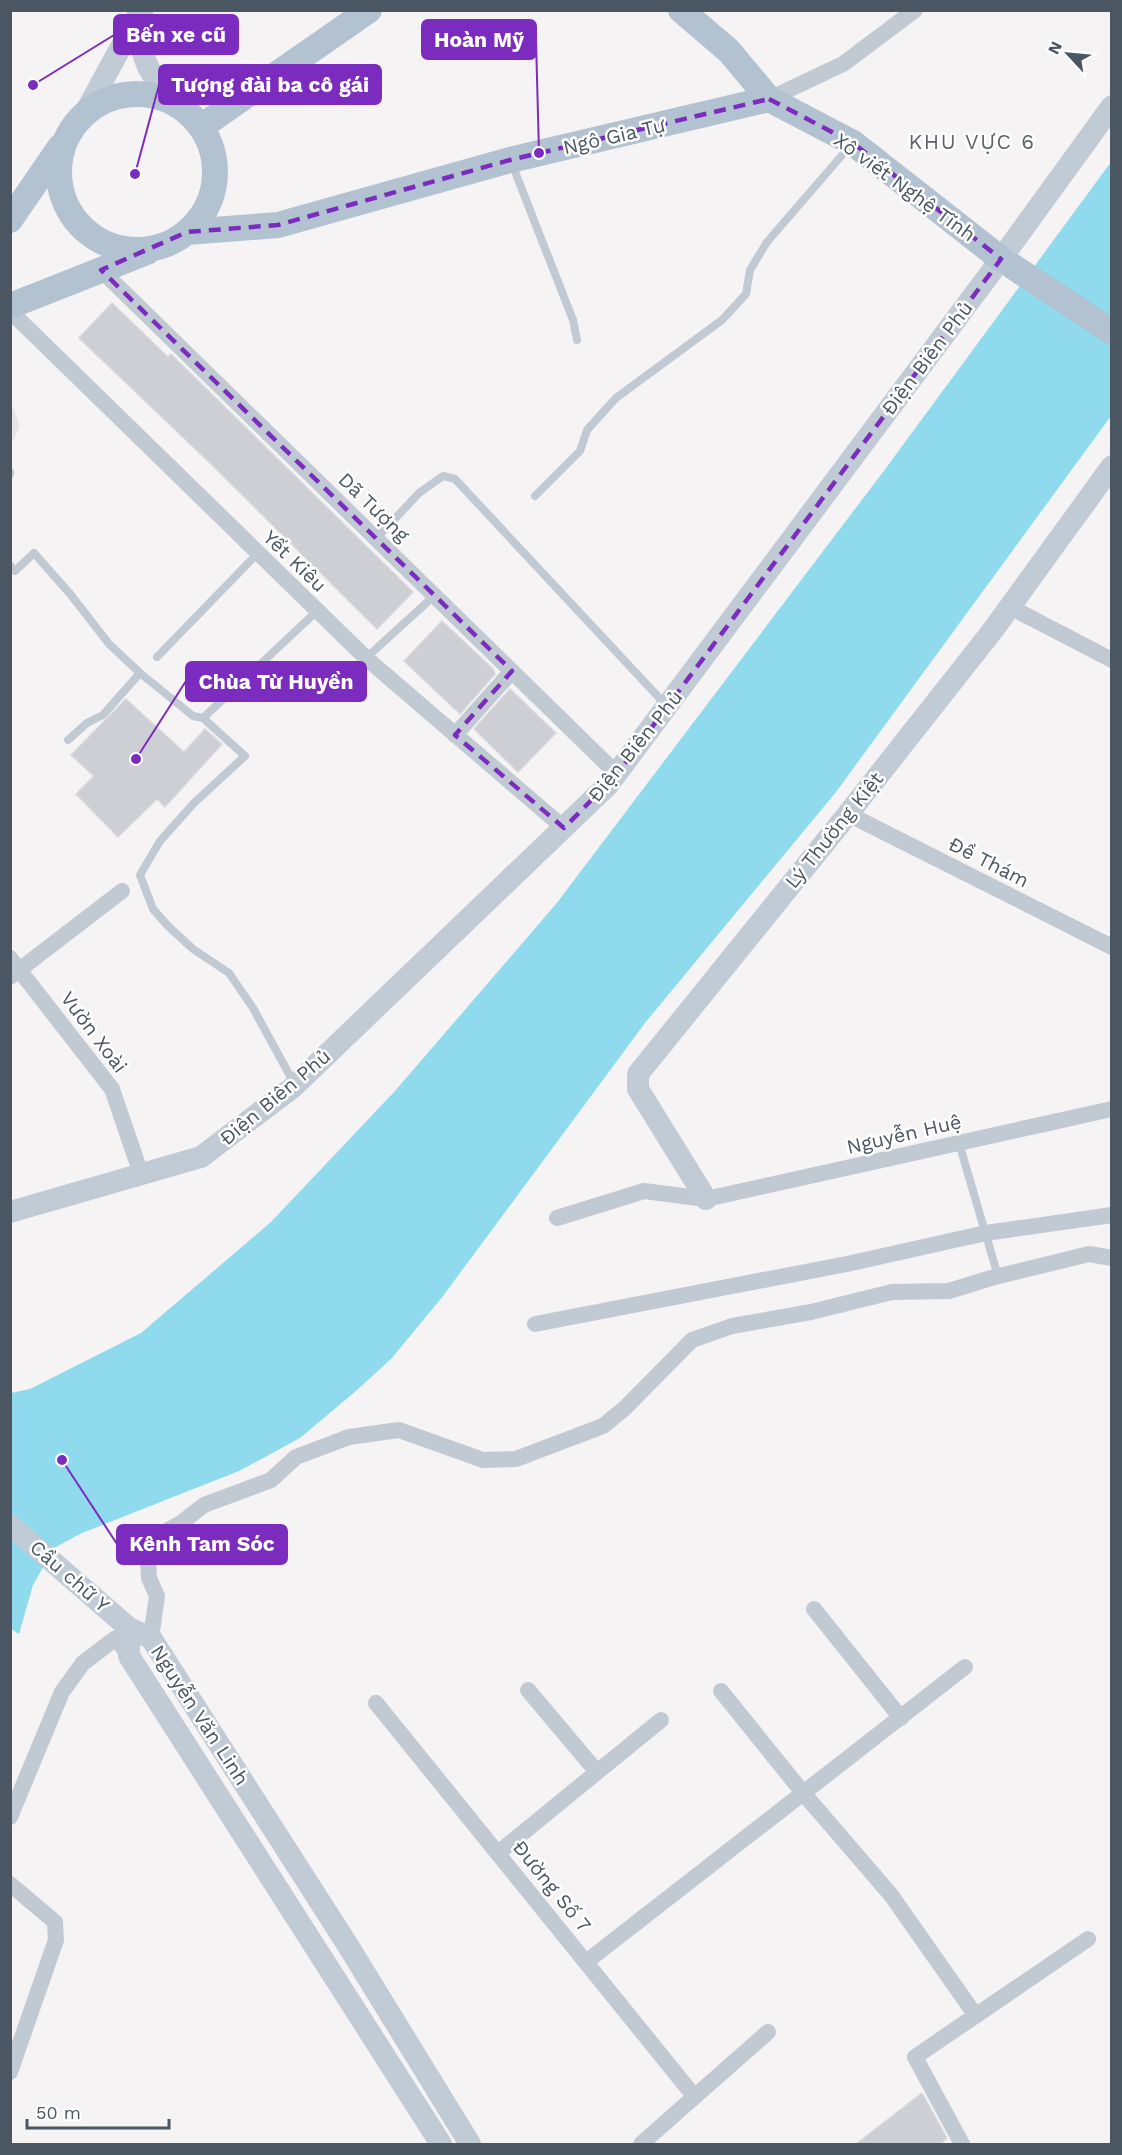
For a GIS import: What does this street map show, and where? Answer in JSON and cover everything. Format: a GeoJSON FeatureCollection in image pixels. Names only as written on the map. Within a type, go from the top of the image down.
{"type":"FeatureCollection","features":[{"type":"Feature","properties":{"kind":"main road"},"geometry":{"type":"LineString","coordinates":[[201,127],[369,10]]}},
{"type":"Feature","properties":{"kind":"main road","name":"Xô viết Nghệ Tĩnh"},"geometry":{"type":"LineString","coordinates":[[681,10],[729,51],[769,99],[853,143],[1006,262],[1112,332]]}},
{"type":"Feature","properties":{"kind":"main road"},"geometry":{"type":"LineString","coordinates":[[10,219],[76,125],[104,101],[127,95],[151,95],[174,103],[201,127],[211,148],[215,171],[212,194],[202,215],[187,232],[153,249],[10,309]]}},
{"type":"Feature","properties":{"kind":"main road","name":"Ngô Gia Tự"},"geometry":{"type":"LineString","coordinates":[[187,232],[278,225],[510,160],[769,99]]}},
{"type":"Feature","properties":{"kind":"main road"},"geometry":{"type":"LineString","coordinates":[[76,125],[60,158],[59,184],[67,208],[82,229],[103,243],[128,250],[153,249]]}},
{"type":"Feature","properties":{"kind":"street"},"geometry":{"type":"LineString","coordinates":[[142,10],[139,34],[143,58],[157,83],[174,103]]}},
{"type":"Feature","properties":{"kind":"street"},"geometry":{"type":"LineString","coordinates":[[76,125],[142,10]]}},
{"type":"Feature","properties":{"kind":"street","name":"Ngô Gia Tự"},"geometry":{"type":"LineString","coordinates":[[769,99],[843,64],[915,10]]}},
{"type":"Feature","properties":{"kind":"street","name":"Điện Biên Phủ"},"geometry":{"type":"LineString","coordinates":[[10,1212],[201,1157],[296,1085],[608,785],[1006,262],[1112,106]]}},
{"type":"Feature","properties":{"kind":"street","name":"Dã Tượng"},"geometry":{"type":"LineString","coordinates":[[101,270],[617,774]]}},
{"type":"Feature","properties":{"kind":"street","name":"Yết Kiêu"},"geometry":{"type":"LineString","coordinates":[[10,309],[257,554],[366,658],[564,828]]}},
{"type":"Feature","properties":{"kind":"street","name":"Lý Thường Kiệt"},"geometry":{"type":"LineString","coordinates":[[706,1199],[638,1089],[638,1074],[848,814],[1010,607],[1112,466]]}},
{"type":"Feature","properties":{"kind":"street"},"geometry":{"type":"LineString","coordinates":[[1010,607],[1112,660]]}},
{"type":"Feature","properties":{"kind":"street"},"geometry":{"type":"LineString","coordinates":[[455,735],[512,671]]}},
{"type":"Feature","properties":{"kind":"street","name":"Đề Thám"},"geometry":{"type":"LineString","coordinates":[[848,814],[1112,947]]}},
{"type":"Feature","properties":{"kind":"street"},"geometry":{"type":"LineString","coordinates":[[14,968],[122,891]]}},
{"type":"Feature","properties":{"kind":"street","name":"Vườn Xoài"},"geometry":{"type":"LineString","coordinates":[[14,968],[112,1089],[141,1174]]}},
{"type":"Feature","properties":{"kind":"street","name":"Nguyễn Huệ"},"geometry":{"type":"LineString","coordinates":[[556,1218],[644,1191],[706,1199],[1112,1109]]}},
{"type":"Feature","properties":{"kind":"street"},"geometry":{"type":"LineString","coordinates":[[535,1324],[847,1264],[986,1233],[1112,1215]]}},
{"type":"Feature","properties":{"kind":"street"},"geometry":{"type":"LineString","coordinates":[[151,1638],[157,1596],[149,1578],[147,1542],[181,1523],[204,1505],[270,1480],[296,1457],[349,1437],[399,1431],[483,1460],[516,1460],[603,1426],[625,1408],[692,1340],[732,1326],[811,1312],[892,1292],[949,1291],[998,1276],[1089,1254],[1112,1258]]}},
{"type":"Feature","properties":{"kind":"street","name":"Cầu chữ Y"},"geometry":{"type":"LineString","coordinates":[[10,1525],[129,1628]]}},
{"type":"Feature","properties":{"kind":"street"},"geometry":{"type":"LineString","coordinates":[[814,1610],[900,1718]]}},
{"type":"Feature","properties":{"kind":"street","name":"Nguyễn Văn Linh"},"geometry":{"type":"LineString","coordinates":[[441,2145],[129,1656],[129,1628],[151,1638],[347,1944],[470,2145]]}},
{"type":"Feature","properties":{"kind":"street"},"geometry":{"type":"LineString","coordinates":[[10,1817],[62,1692],[83,1663],[116,1638],[129,1656]]}},
{"type":"Feature","properties":{"kind":"street"},"geometry":{"type":"LineString","coordinates":[[586,1962],[965,1667]]}},
{"type":"Feature","properties":{"kind":"street"},"geometry":{"type":"LineString","coordinates":[[528,1690],[597,1772]]}},
{"type":"Feature","properties":{"kind":"street"},"geometry":{"type":"LineString","coordinates":[[721,1691],[804,1794],[891,1895],[976,2016]]}},
{"type":"Feature","properties":{"kind":"street","name":"Đường Số 7"},"geometry":{"type":"LineString","coordinates":[[376,1703],[694,2096]]}},
{"type":"Feature","properties":{"kind":"street"},"geometry":{"type":"LineString","coordinates":[[498,1853],[661,1720]]}},
{"type":"Feature","properties":{"kind":"street"},"geometry":{"type":"LineString","coordinates":[[10,1884],[55,1922],[56,1940],[10,2072]]}},
{"type":"Feature","properties":{"kind":"street"},"geometry":{"type":"LineString","coordinates":[[962,2145],[915,2057],[1088,1939]]}},
{"type":"Feature","properties":{"kind":"street"},"geometry":{"type":"LineString","coordinates":[[324,1959],[347,1944]]}},
{"type":"Feature","properties":{"kind":"street"},"geometry":{"type":"LineString","coordinates":[[647,2143],[694,2096],[768,2032]]}},
{"type":"Feature","properties":{"kind":"lane"},"geometry":{"type":"LineString","coordinates":[[535,496],[580,451],[586,430],[616,398],[722,320],[746,294],[750,270],[767,242],[853,143]]}},
{"type":"Feature","properties":{"kind":"lane"},"geometry":{"type":"LineString","coordinates":[[510,160],[573,320],[577,340]]}},
{"type":"Feature","properties":{"kind":"lane"},"geometry":{"type":"LineString","coordinates":[[376,539],[419,493],[443,476],[455,479],[668,706]]}},
{"type":"Feature","properties":{"kind":"lane"},"geometry":{"type":"LineString","coordinates":[[10,565],[15,571],[34,553],[71,595],[109,644],[193,716],[203,718],[245,756],[194,802],[179,822],[160,841],[140,875],[153,909],[160,917],[194,949],[229,973],[253,1008],[296,1085]]}},
{"type":"Feature","properties":{"kind":"lane"},"geometry":{"type":"LineString","coordinates":[[157,657],[257,554]]}},
{"type":"Feature","properties":{"kind":"lane"},"geometry":{"type":"LineString","coordinates":[[366,658],[435,596]]}},
{"type":"Feature","properties":{"kind":"lane"},"geometry":{"type":"LineString","coordinates":[[203,718],[317,611]]}},
{"type":"Feature","properties":{"kind":"lane"},"geometry":{"type":"LineString","coordinates":[[68,740],[87,723],[103,715],[140,672]]}},
{"type":"Feature","properties":{"kind":"lane"},"geometry":{"type":"LineString","coordinates":[[959,1143],[998,1276]]}},
{"type":"Feature","properties":{"kind":"highlighted area"},"geometry":{"type":"Polygon","coordinates":[[[769,99],[853,143],[1001,259],[617,774],[564,828],[455,735],[512,671],[101,270],[187,232],[278,225],[510,160],[769,99]]]}},
{"type":"Feature","properties":{"kind":"shaded area"},"geometry":{"type":"Polygon","coordinates":[[[10,399],[20,427],[11,444],[10,444],[10,399]]]}},
{"type":"Feature","properties":{"kind":"water"},"geometry":{"type":"Polygon","coordinates":[[[1111,162],[1111,416],[836,792],[645,1023],[443,1296],[392,1358],[300,1438],[239,1471],[82,1533],[54,1548],[33,1585],[19,1634],[11,1629],[11,1393],[30,1389],[141,1333],[271,1222],[395,1091],[556,904],[886,468],[1111,162]]]}},
{"type":"Feature","properties":{"kind":"building"},"geometry":{"type":"Polygon","coordinates":[[[112,303],[168,357],[171,354],[413,592],[377,629],[211,464],[79,338],[112,303]]]}},
{"type":"Feature","properties":{"kind":"building"},"geometry":{"type":"Polygon","coordinates":[[[442,621],[493,669],[495,674],[460,714],[404,661],[442,621]]]}},
{"type":"Feature","properties":{"kind":"building"},"geometry":{"type":"Polygon","coordinates":[[[510,689],[556,733],[518,772],[474,729],[510,689]]]}},
{"type":"Feature","properties":{"kind":"building"},"geometry":{"type":"Polygon","coordinates":[[[126,699],[184,752],[205,729],[222,744],[165,807],[157,799],[118,837],[76,794],[94,776],[71,755],[126,699]]]}},
{"type":"Feature","properties":{"kind":"building"},"geometry":{"type":"Polygon","coordinates":[[[922,2093],[947,2138],[939,2145],[855,2145],[922,2093]]]}},
{"type":"Feature","properties":{"kind":"place","name":"Bến xe cũ"},"geometry":{"type":"Point","coordinates":[33,85]}},
{"type":"Feature","properties":{"kind":"place","name":"Hoàn Mỹ"},"geometry":{"type":"Point","coordinates":[539,153]}},
{"type":"Feature","properties":{"kind":"place","name":"Tượng đài ba cô gái"},"geometry":{"type":"Point","coordinates":[135,174]}},
{"type":"Feature","properties":{"kind":"place","name":"Chùa Từ Huyền"},"geometry":{"type":"Point","coordinates":[136,759]}},
{"type":"Feature","properties":{"kind":"place","name":"Kênh Tam Sóc"},"geometry":{"type":"Point","coordinates":[62,1460]}},
{"type":"Feature","properties":{"kind":"district","name":"KHU VỰC 6"},"geometry":{"type":"Point","coordinates":[972,141]}}]}
